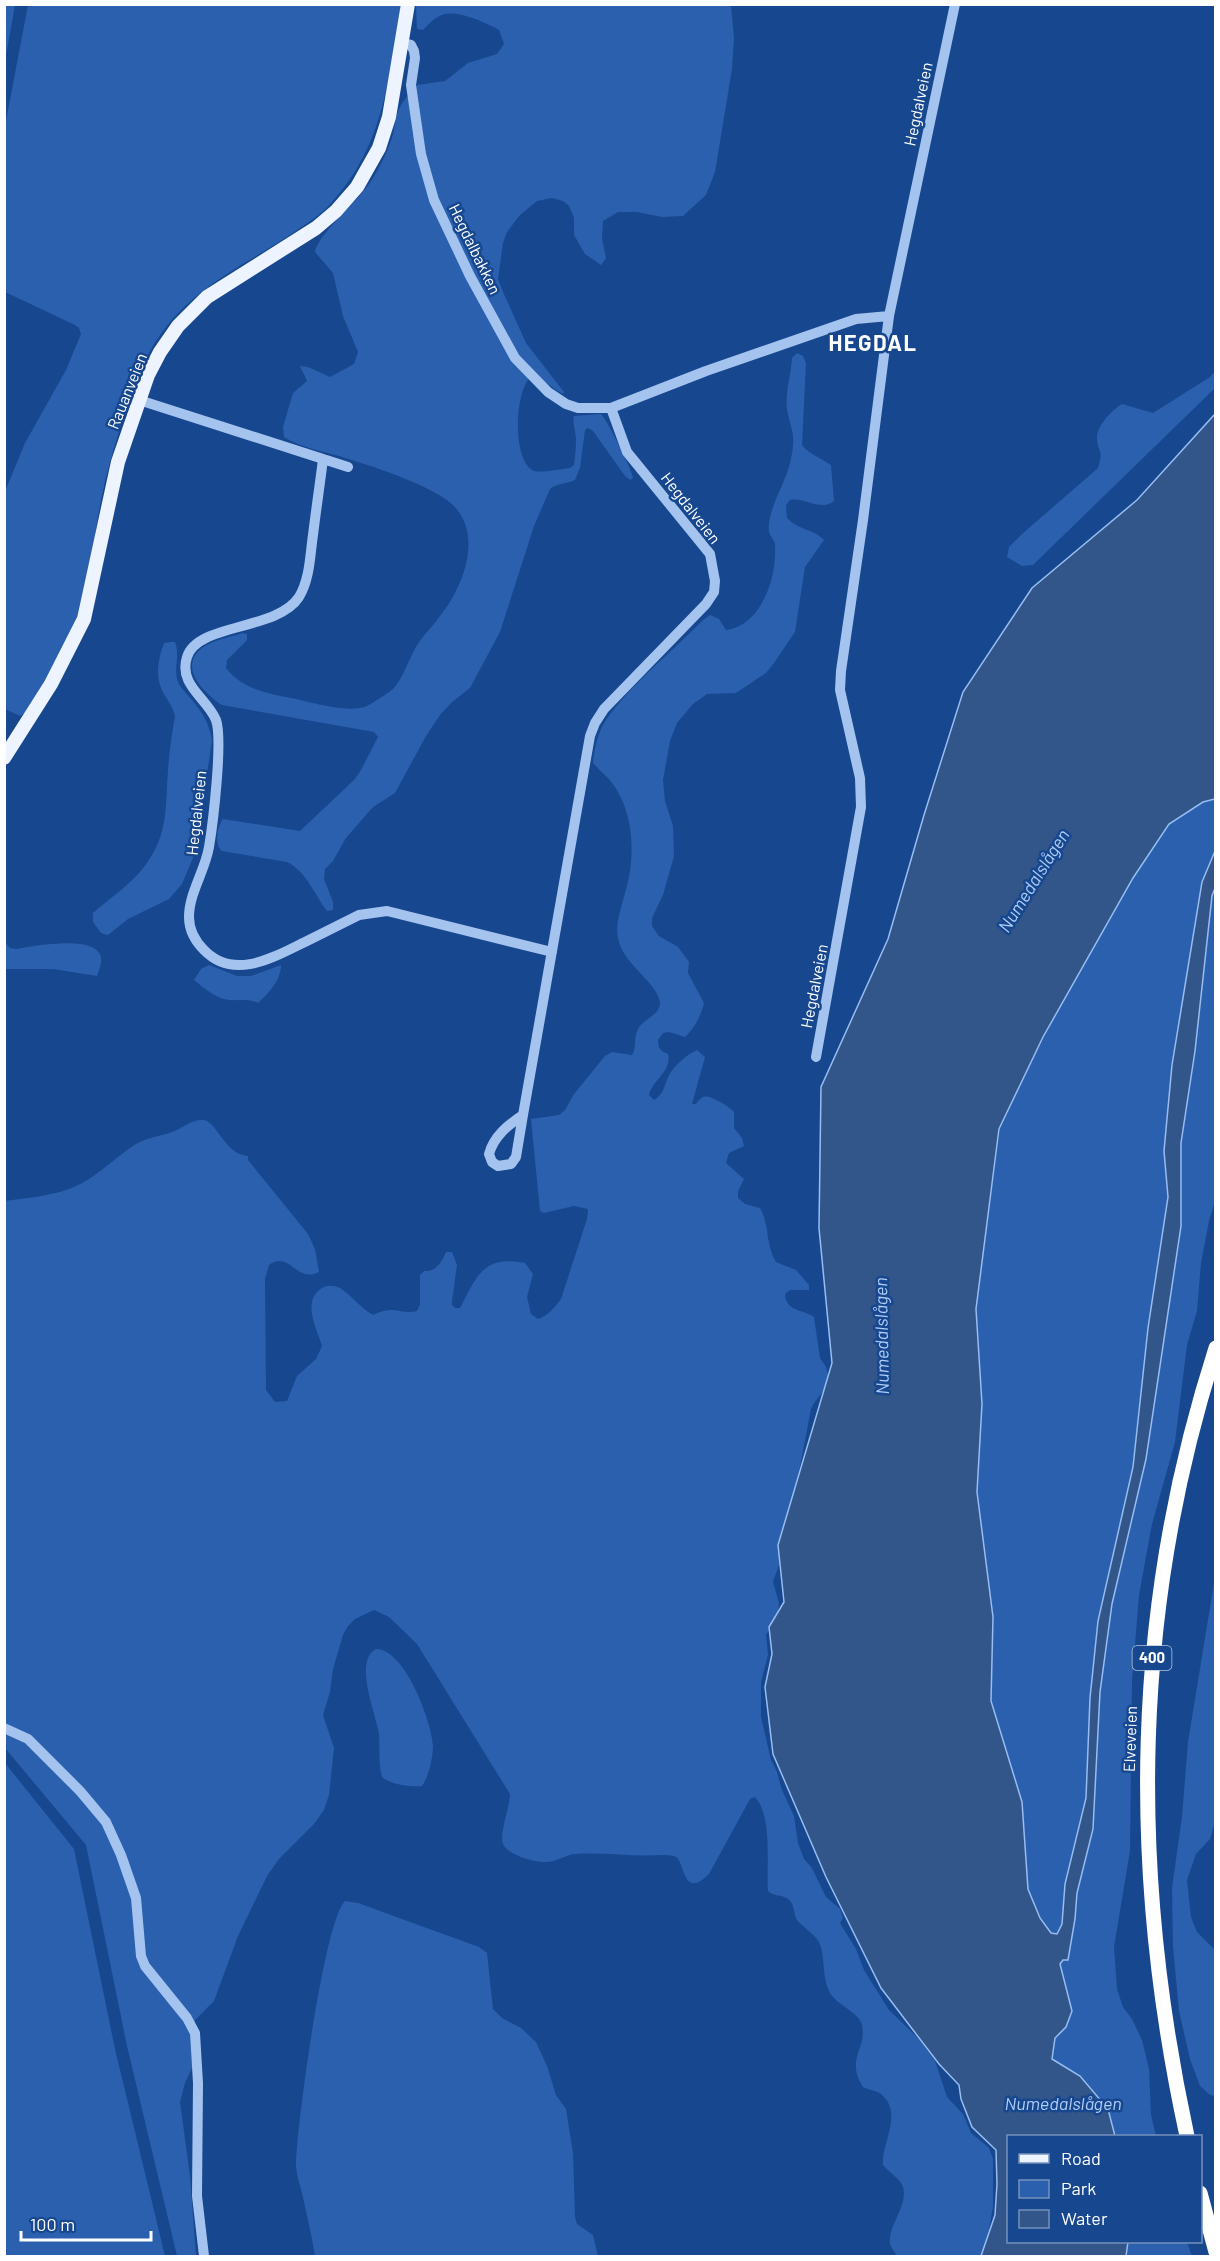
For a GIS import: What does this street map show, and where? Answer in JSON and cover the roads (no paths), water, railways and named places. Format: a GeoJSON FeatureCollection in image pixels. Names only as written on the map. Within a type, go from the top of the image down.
{"type":"FeatureCollection","features":[{"type":"Feature","properties":{"kind":"highway","name":"Elveveien"},"geometry":{"type":"LineString","coordinates":[[1187,2135],[1170,2052],[1152,1920],[1146,1787],[1150,1683],[1165,1552],[1175,1496],[1191,1430],[1215,1348]]}},
{"type":"Feature","properties":{"kind":"highway"},"geometry":{"type":"LineString","coordinates":[[1202,2201],[1215,2252]]}},
{"type":"Feature","properties":{"kind":"main road","name":"Rauanveien"},"geometry":{"type":"LineString","coordinates":[[4,759],[57,675],[84,619],[111,486],[148,375],[164,345],[198,305],[220,287],[316,228],[336,211],[357,187],[374,159],[384,135],[408,4]]}},
{"type":"Feature","properties":{"kind":"street","name":"Hegdalveien"},"geometry":{"type":"LineString","coordinates":[[816,1056],[861,807],[860,778],[840,690],[841,672],[889,316],[954,4]]}},
{"type":"Feature","properties":{"kind":"street","name":"Hegdalbakken"},"geometry":{"type":"LineString","coordinates":[[402,43],[411,45],[414,51],[411,85],[421,154],[434,200],[470,276],[515,358],[548,392],[567,404],[590,409],[611,408]]}},
{"type":"Feature","properties":{"kind":"street"},"geometry":{"type":"LineString","coordinates":[[611,408],[706,371],[856,318],[889,316]]}},
{"type":"Feature","properties":{"kind":"street"},"geometry":{"type":"LineString","coordinates":[[139,400],[348,467]]}},
{"type":"Feature","properties":{"kind":"street","name":"Hegdalveien"},"geometry":{"type":"LineString","coordinates":[[523,1115],[509,1125],[494,1141],[489,1154],[492,1162],[498,1166],[511,1164],[516,1157],[587,747],[595,723],[604,709],[706,604],[714,592],[715,581],[710,554],[627,452],[611,408]]}},
{"type":"Feature","properties":{"kind":"street","name":"Hegdalveien"},"geometry":{"type":"LineString","coordinates":[[323,459],[308,572],[300,595],[292,606],[283,612],[204,639],[190,649],[187,657],[186,678],[215,719],[218,741],[207,861],[191,900],[189,917],[190,929],[195,940],[210,956],[232,965],[249,965],[266,961],[359,915],[387,911],[552,952]]}},
{"type":"Feature","properties":{"kind":"street"},"geometry":{"type":"LineString","coordinates":[[4,1728],[28,1739],[80,1791],[106,1822],[121,1855],[136,1898],[141,1956],[144,1966],[187,2018],[195,2033],[198,2083],[197,2196],[204,2256]]}},
{"type":"Feature","properties":{"kind":"water","name":"Numedalslågen"},"geometry":{"type":"Polygon","coordinates":[[[1215,414],[1215,799],[1203,802],[1169,824],[1133,878],[1043,1037],[999,1129],[976,1309],[982,1404],[977,1492],[993,1617],[991,1701],[1022,1802],[1028,1889],[1040,1918],[1051,1933],[1057,1934],[1062,1924],[1065,1884],[1086,1798],[1090,1698],[1098,1621],[1133,1467],[1148,1328],[1168,1197],[1164,1151],[1172,1065],[1202,882],[1215,851],[1215,888],[1212,896],[1195,1051],[1181,1143],[1181,1226],[1146,1459],[1112,1604],[1100,1692],[1093,1829],[1077,1893],[1068,1960],[1063,1960],[1060,1964],[1072,2011],[1066,2027],[1055,2038],[1052,2059],[1080,2076],[1108,2109],[1115,2135],[1007,2135],[1007,2243],[1128,2243],[1126,2256],[981,2256],[995,2215],[996,2150],[972,2127],[961,2099],[959,2085],[939,2064],[881,1988],[826,1877],[773,1754],[765,1687],[772,1654],[769,1627],[784,1602],[778,1545],[832,1363],[819,1228],[821,1087],[888,939],[963,692],[1032,588],[1137,500],[1215,414]]]}},
{"type":"Feature","properties":{"kind":"district","name":"HEGDAL"},"geometry":{"type":"Point","coordinates":[873,343]}}]}
